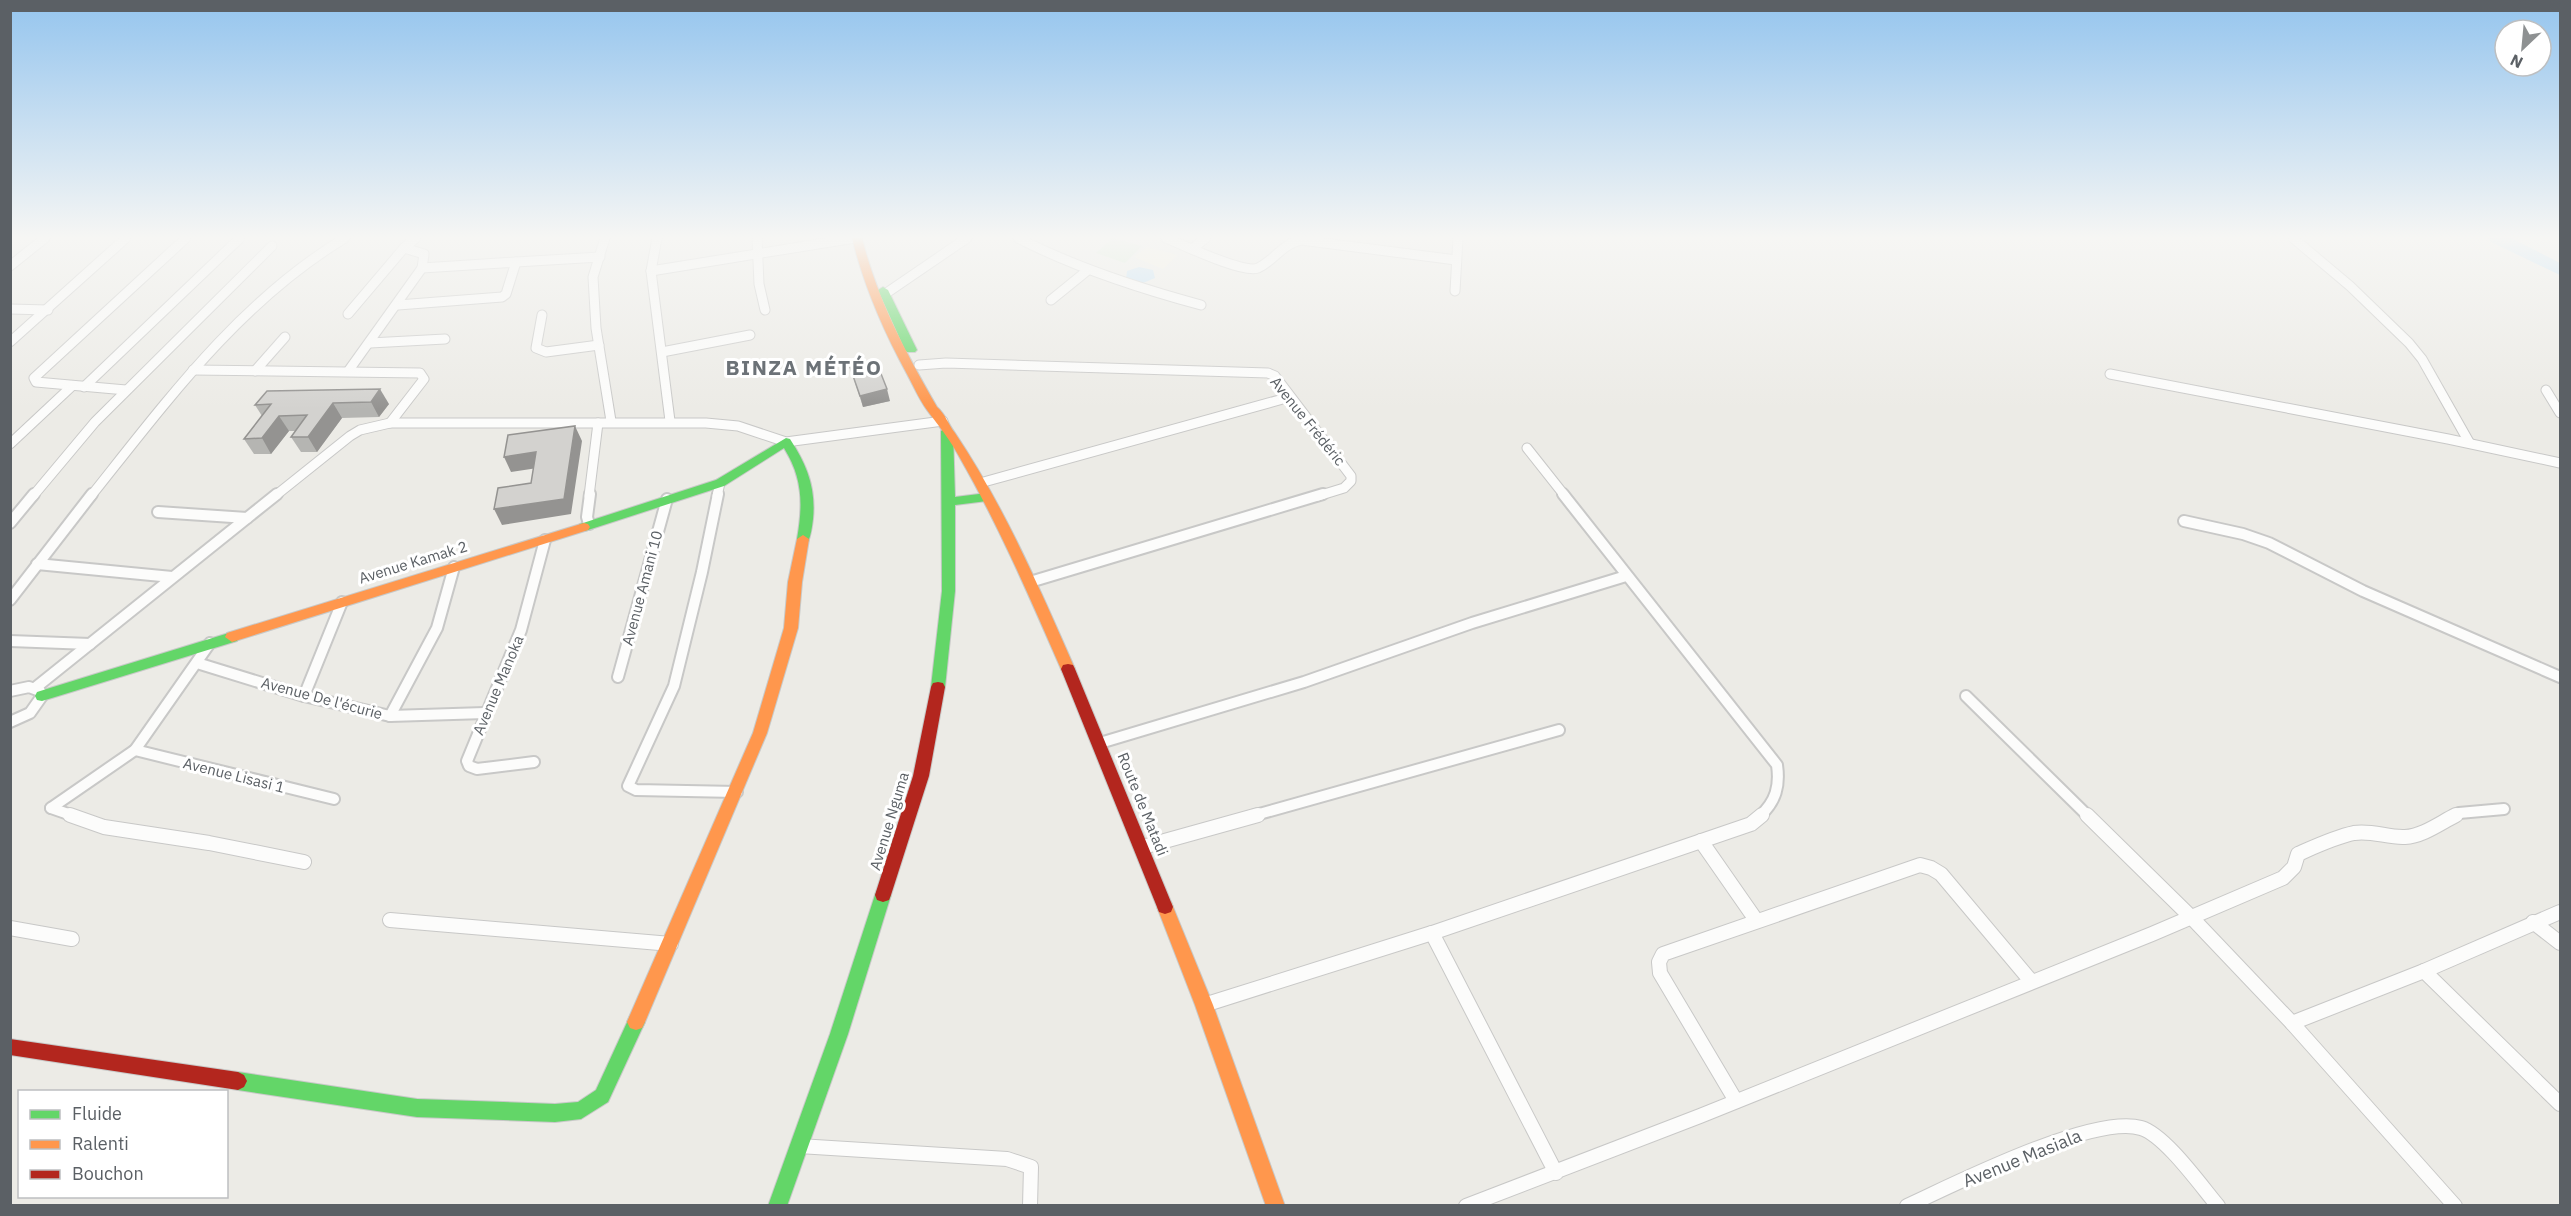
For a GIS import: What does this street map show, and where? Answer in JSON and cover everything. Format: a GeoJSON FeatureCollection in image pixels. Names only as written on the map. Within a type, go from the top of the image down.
{"type":"FeatureCollection","features":[{"type":"Feature","properties":{"kind":"main road","name":"Route de Matadi"},"geometry":{"type":"LineString","coordinates":[[879,295],[919,365],[941,410],[943,423]]}},
{"type":"Feature","properties":{"kind":"main road","name":"Route de Matadi"},"geometry":{"type":"LineString","coordinates":[[882,295],[886,329],[932,409],[965,456],[980,483],[1030,582],[1100,743],[1204,1005],[1276,1206]]}},
{"type":"Feature","properties":{"kind":"main road","name":"Avenue Nguma"},"geometry":{"type":"LineString","coordinates":[[777,1206],[839,1034],[921,776],[945,647],[951,549],[950,502],[943,423]]}},
{"type":"Feature","properties":{"kind":"main road","name":"Avenue Kamak 2"},"geometry":{"type":"LineString","coordinates":[[38,692],[210,643],[545,540],[720,483],[786,442]]}},
{"type":"Feature","properties":{"kind":"main road"},"geometry":{"type":"LineString","coordinates":[[10,1047],[417,1108],[555,1113],[581,1110],[602,1096],[619,1063],[737,792],[760,733],[791,628],[795,582],[808,511],[807,480],[786,442]]}},
{"type":"Feature","properties":{"kind":"main road"},"geometry":{"type":"LineString","coordinates":[[950,502],[987,497]]}},
{"type":"Feature","properties":{"kind":"street"},"geometry":{"type":"LineString","coordinates":[[10,342],[65,295]]}},
{"type":"Feature","properties":{"kind":"street"},"geometry":{"type":"LineString","coordinates":[[124,295],[34,378],[36,382],[126,390]]}},
{"type":"Feature","properties":{"kind":"street"},"geometry":{"type":"LineString","coordinates":[[84,387],[181,295]]}},
{"type":"Feature","properties":{"kind":"street"},"geometry":{"type":"LineString","coordinates":[[10,523],[95,422],[225,295]]}},
{"type":"Feature","properties":{"kind":"street"},"geometry":{"type":"LineString","coordinates":[[10,600],[72,518],[193,370],[255,304],[267,295]]}},
{"type":"Feature","properties":{"kind":"street"},"geometry":{"type":"LineString","coordinates":[[348,314],[364,295]]}},
{"type":"Feature","properties":{"kind":"street"},"geometry":{"type":"LineString","coordinates":[[349,370],[405,295]]}},
{"type":"Feature","properties":{"kind":"street"},"geometry":{"type":"LineString","coordinates":[[398,305],[502,297],[505,295]]}},
{"type":"Feature","properties":{"kind":"street"},"geometry":{"type":"LineString","coordinates":[[595,295],[599,345],[611,422]]}},
{"type":"Feature","properties":{"kind":"street"},"geometry":{"type":"LineString","coordinates":[[654,295],[670,422]]}},
{"type":"Feature","properties":{"kind":"street"},"geometry":{"type":"LineString","coordinates":[[761,295],[765,310]]}},
{"type":"Feature","properties":{"kind":"street"},"geometry":{"type":"LineString","coordinates":[[884,303],[895,295]]}},
{"type":"Feature","properties":{"kind":"street"},"geometry":{"type":"LineString","coordinates":[[1051,300],[1057,295]]}},
{"type":"Feature","properties":{"kind":"street"},"geometry":{"type":"LineString","coordinates":[[1163,295],[1201,305]]}},
{"type":"Feature","properties":{"kind":"street"},"geometry":{"type":"LineString","coordinates":[[2359,295],[2409,343],[2422,359],[2469,442]]}},
{"type":"Feature","properties":{"kind":"street"},"geometry":{"type":"LineString","coordinates":[[10,309],[48,310]]}},
{"type":"Feature","properties":{"kind":"street"},"geometry":{"type":"LineString","coordinates":[[542,315],[536,348],[538,351],[599,345]]}},
{"type":"Feature","properties":{"kind":"street"},"geometry":{"type":"LineString","coordinates":[[662,352],[750,335]]}},
{"type":"Feature","properties":{"kind":"street"},"geometry":{"type":"LineString","coordinates":[[255,371],[285,337]]}},
{"type":"Feature","properties":{"kind":"street"},"geometry":{"type":"LineString","coordinates":[[370,342],[445,339]]}},
{"type":"Feature","properties":{"kind":"street","name":"Avenue Frédéric"},"geometry":{"type":"LineString","coordinates":[[919,365],[946,363],[1268,373],[1275,376],[1351,476],[1348,485],[1030,582]]}},
{"type":"Feature","properties":{"kind":"street"},"geometry":{"type":"LineString","coordinates":[[193,370],[349,370],[420,373],[424,379],[390,423]]}},
{"type":"Feature","properties":{"kind":"street"},"geometry":{"type":"LineString","coordinates":[[2110,374],[2271,407],[2469,442],[2560,463]]}},
{"type":"Feature","properties":{"kind":"street"},"geometry":{"type":"LineString","coordinates":[[10,444],[72,386]]}},
{"type":"Feature","properties":{"kind":"street"},"geometry":{"type":"LineString","coordinates":[[2546,390],[2560,413]]}},
{"type":"Feature","properties":{"kind":"street"},"geometry":{"type":"LineString","coordinates":[[980,483],[1290,397]]}},
{"type":"Feature","properties":{"kind":"street"},"geometry":{"type":"LineString","coordinates":[[10,723],[30,712],[38,692],[90,644],[350,436],[373,426],[390,423],[670,422],[738,426],[786,442],[943,423]]}},
{"type":"Feature","properties":{"kind":"street"},"geometry":{"type":"LineString","coordinates":[[589,524],[587,517],[598,423]]}},
{"type":"Feature","properties":{"kind":"street"},"geometry":{"type":"LineString","coordinates":[[1204,1005],[1432,933],[1751,824],[1767,811],[1777,794],[1779,780],[1777,765],[1527,448]]}},
{"type":"Feature","properties":{"kind":"street"},"geometry":{"type":"LineString","coordinates":[[720,483],[702,572],[674,686],[628,786],[636,790],[737,792]]}},
{"type":"Feature","properties":{"kind":"street","name":"Avenue Amani 10"},"geometry":{"type":"LineString","coordinates":[[618,677],[667,499]]}},
{"type":"Feature","properties":{"kind":"street"},"geometry":{"type":"LineString","coordinates":[[158,512],[247,518]]}},
{"type":"Feature","properties":{"kind":"street"},"geometry":{"type":"LineString","coordinates":[[2184,521],[2243,534],[2270,543],[2363,591],[2448,626],[2560,677]]}},
{"type":"Feature","properties":{"kind":"street","name":"Avenue Manoka"},"geometry":{"type":"LineString","coordinates":[[534,762],[477,769],[470,766],[467,761],[485,712],[521,630],[545,540]]}},
{"type":"Feature","properties":{"kind":"street"},"geometry":{"type":"LineString","coordinates":[[37,564],[172,577]]}},
{"type":"Feature","properties":{"kind":"street"},"geometry":{"type":"LineString","coordinates":[[390,716],[436,628],[454,567]]}},
{"type":"Feature","properties":{"kind":"street"},"geometry":{"type":"LineString","coordinates":[[1100,743],[1304,682],[1472,623],[1626,576]]}},
{"type":"Feature","properties":{"kind":"street"},"geometry":{"type":"LineString","coordinates":[[304,696],[342,602]]}},
{"type":"Feature","properties":{"kind":"street"},"geometry":{"type":"LineString","coordinates":[[10,641],[90,644]]}},
{"type":"Feature","properties":{"kind":"street"},"geometry":{"type":"LineString","coordinates":[[210,643],[135,750],[51,807],[104,826],[209,843],[304,862]]}},
{"type":"Feature","properties":{"kind":"street","name":"Avenue De l'écurie"},"geometry":{"type":"LineString","coordinates":[[197,663],[304,696],[390,716],[485,712]]}},
{"type":"Feature","properties":{"kind":"street"},"geometry":{"type":"LineString","coordinates":[[10,691],[22,688],[38,692]]}},
{"type":"Feature","properties":{"kind":"street"},"geometry":{"type":"LineString","coordinates":[[1965,696],[2193,919],[2292,1023],[2455,1206]]}},
{"type":"Feature","properties":{"kind":"street"},"geometry":{"type":"LineString","coordinates":[[1143,847],[1559,730]]}},
{"type":"Feature","properties":{"kind":"street","name":"Avenue Lisasi 1"},"geometry":{"type":"LineString","coordinates":[[135,750],[334,799]]}},
{"type":"Feature","properties":{"kind":"street"},"geometry":{"type":"LineString","coordinates":[[1466,1206],[1556,1173],[2031,981],[2193,919],[2283,878],[2294,867],[2298,854],[2308,848],[2355,833],[2371,832],[2405,837],[2422,833],[2459,813],[2504,809]]}},
{"type":"Feature","properties":{"kind":"street"},"geometry":{"type":"LineString","coordinates":[[1701,841],[1756,920]]}},
{"type":"Feature","properties":{"kind":"street"},"geometry":{"type":"LineString","coordinates":[[1736,1101],[1660,973],[1659,962],[1663,954],[1676,948],[1920,865],[1927,866],[1941,874],[2031,981]]}},
{"type":"Feature","properties":{"kind":"street"},"geometry":{"type":"LineString","coordinates":[[2292,1023],[2424,971],[2560,912]]}},
{"type":"Feature","properties":{"kind":"street"},"geometry":{"type":"LineString","coordinates":[[390,920],[671,944]]}},
{"type":"Feature","properties":{"kind":"street"},"geometry":{"type":"LineString","coordinates":[[2533,922],[2560,943]]}},
{"type":"Feature","properties":{"kind":"street"},"geometry":{"type":"LineString","coordinates":[[10,928],[72,939]]}},
{"type":"Feature","properties":{"kind":"street"},"geometry":{"type":"LineString","coordinates":[[1432,933],[1556,1173]]}},
{"type":"Feature","properties":{"kind":"street"},"geometry":{"type":"LineString","coordinates":[[2424,971],[2560,1104]]}},
{"type":"Feature","properties":{"kind":"street","name":"Avenue Masiala"},"geometry":{"type":"LineString","coordinates":[[1907,1206],[2053,1142],[2109,1127],[2140,1127],[2167,1147],[2218,1206]]}},
{"type":"Feature","properties":{"kind":"street"},"geometry":{"type":"LineString","coordinates":[[799,1146],[1007,1159],[1031,1167],[1030,1206]]}},
{"type":"Feature","properties":{"kind":"building"},"geometry":{"type":"Polygon","coordinates":[[[876,361],[887,389],[860,396],[850,367],[876,361]]]}},
{"type":"Feature","properties":{"kind":"building"},"geometry":{"type":"Polygon","coordinates":[[[380,389],[371,402],[333,403],[308,437],[291,437],[307,415],[279,416],[262,438],[244,439],[271,404],[255,405],[267,391],[380,389]]]}},
{"type":"Feature","properties":{"kind":"building"},"geometry":{"type":"Polygon","coordinates":[[[575,426],[564,499],[494,509],[498,488],[531,483],[536,452],[504,457],[508,435],[575,426]]]}},
{"type":"Feature","properties":{"kind":"traffic: fast"},"geometry":{"type":"LineString","coordinates":[[885,295],[911,350]]}},
{"type":"Feature","properties":{"kind":"traffic: fast"},"geometry":{"type":"LineString","coordinates":[[938,687],[948,591],[947,431]]}},
{"type":"Feature","properties":{"kind":"traffic: fast"},"geometry":{"type":"LineString","coordinates":[[584,527],[720,483],[786,442],[800,467],[807,488],[808,499],[803,539]]}},
{"type":"Feature","properties":{"kind":"traffic: fast"},"geometry":{"type":"LineString","coordinates":[[950,502],[987,497]]}},
{"type":"Feature","properties":{"kind":"traffic: fast"},"geometry":{"type":"LineString","coordinates":[[42,696],[232,637]]}},
{"type":"Feature","properties":{"kind":"traffic: fast"},"geometry":{"type":"LineString","coordinates":[[777,1206],[839,1034],[883,895]]}},
{"type":"Feature","properties":{"kind":"traffic: fast"},"geometry":{"type":"LineString","coordinates":[[238,1081],[417,1108],[555,1113],[581,1110],[602,1096],[636,1022]]}},
{"type":"Feature","properties":{"kind":"traffic: slow"},"geometry":{"type":"LineString","coordinates":[[874,295],[909,368],[932,409],[940,416],[947,431],[965,456],[1030,582],[1068,669]]}},
{"type":"Feature","properties":{"kind":"traffic: slow"},"geometry":{"type":"LineString","coordinates":[[232,637],[584,527]]}},
{"type":"Feature","properties":{"kind":"traffic: slow"},"geometry":{"type":"LineString","coordinates":[[636,1022],[760,733],[791,628],[795,582],[803,539]]}},
{"type":"Feature","properties":{"kind":"traffic: slow"},"geometry":{"type":"LineString","coordinates":[[1165,907],[1204,1005],[1276,1206]]}},
{"type":"Feature","properties":{"kind":"traffic: jam"},"geometry":{"type":"LineString","coordinates":[[1068,669],[1165,907]]}},
{"type":"Feature","properties":{"kind":"traffic: jam"},"geometry":{"type":"LineString","coordinates":[[883,895],[921,776],[938,687]]}},
{"type":"Feature","properties":{"kind":"traffic: jam"},"geometry":{"type":"LineString","coordinates":[[10,1047],[238,1081]]}},
{"type":"Feature","properties":{"kind":"district","name":"BINZA MÉTÉO"},"geometry":{"type":"Point","coordinates":[804,367]}}]}
